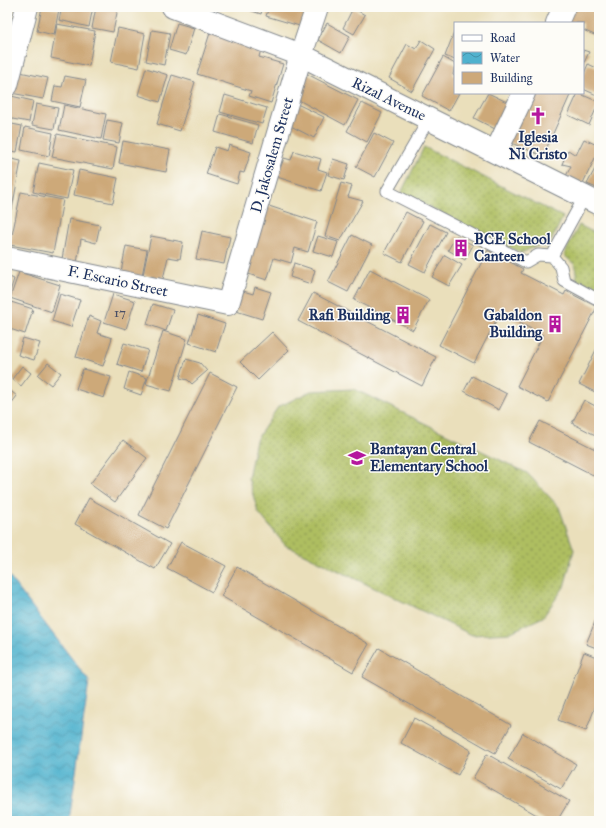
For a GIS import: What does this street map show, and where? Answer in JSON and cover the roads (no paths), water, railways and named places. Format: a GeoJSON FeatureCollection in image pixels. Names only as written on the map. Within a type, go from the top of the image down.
{"type":"FeatureCollection","features":[{"type":"Feature","properties":{"kind":"street"},"geometry":{"type":"LineString","coordinates":[[7,85],[27,7]]}},
{"type":"Feature","properties":{"kind":"street","name":"Rizal Avenue"},"geometry":{"type":"LineString","coordinates":[[173,7],[301,55],[592,200]]}},
{"type":"Feature","properties":{"kind":"street","name":"D. Jakosalem Street"},"geometry":{"type":"LineString","coordinates":[[228,304],[301,55],[317,7]]}},
{"type":"Feature","properties":{"kind":"street"},"geometry":{"type":"LineString","coordinates":[[557,22],[564,7]]}},
{"type":"Feature","properties":{"kind":"street"},"geometry":{"type":"LineString","coordinates":[[496,152],[524,94]]}},
{"type":"Feature","properties":{"kind":"street","name":"F. Escario Street"},"geometry":{"type":"LineString","coordinates":[[7,258],[228,304]]}},
{"type":"Feature","properties":{"kind":"lane"},"geometry":{"type":"LineString","coordinates":[[429,119],[387,191],[526,262],[538,255],[552,256],[561,267],[564,282],[599,300]]}},
{"type":"Feature","properties":{"kind":"lane"},"geometry":{"type":"LineString","coordinates":[[552,256],[592,200]]}},
{"type":"Feature","properties":{"kind":"water"},"geometry":{"type":"Polygon","coordinates":[[[7,574],[89,681],[69,821],[7,821],[7,574]]]}},
{"type":"Feature","properties":{"kind":"place","name":"Iglesia Ni Cristo"},"geometry":{"type":"Point","coordinates":[538,116]}},
{"type":"Feature","properties":{"kind":"place","name":"BCE School Canteen"},"geometry":{"type":"Point","coordinates":[461,248]}},
{"type":"Feature","properties":{"kind":"place","name":"Rafi Building"},"geometry":{"type":"Point","coordinates":[403,315]}},
{"type":"Feature","properties":{"kind":"place","name":"Gabaldon Building"},"geometry":{"type":"Point","coordinates":[555,324]}},
{"type":"Feature","properties":{"kind":"place","name":"Bantayan Central Elementary School"},"geometry":{"type":"Point","coordinates":[357,458]}}]}
